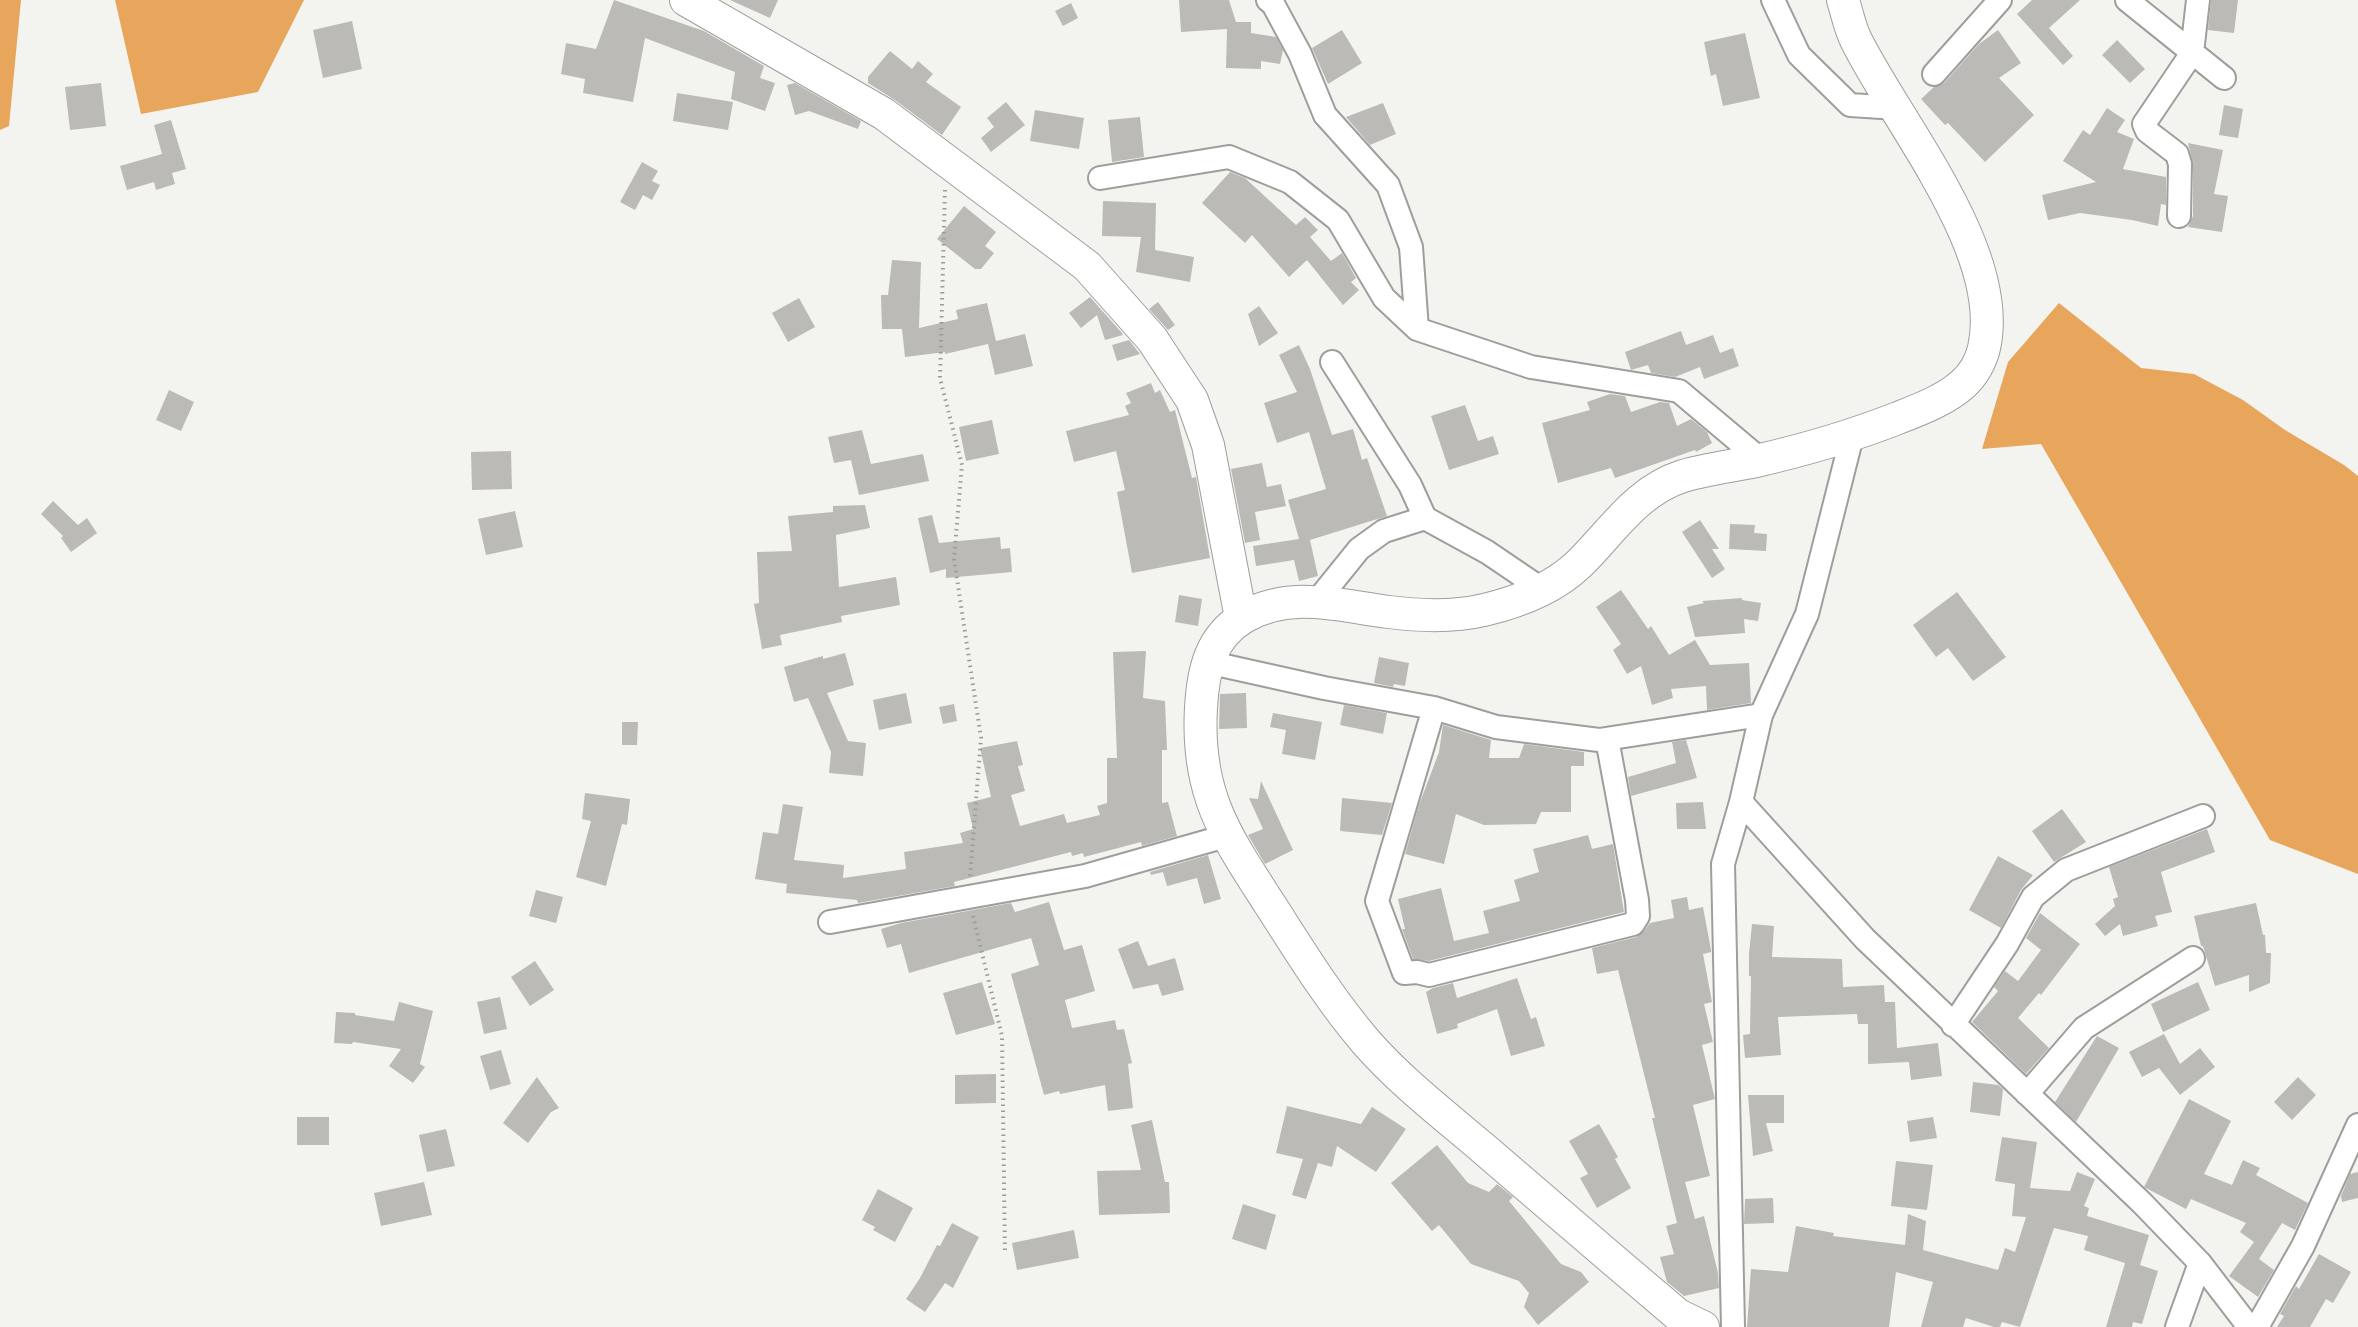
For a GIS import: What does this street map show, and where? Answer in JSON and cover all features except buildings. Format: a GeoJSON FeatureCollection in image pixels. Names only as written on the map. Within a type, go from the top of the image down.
{"type":"FeatureCollection","features":[{"type":"Feature","properties":{"kind":"main road"},"geometry":{"type":"LineString","coordinates":[[686,0],[884,114],[1087,266],[1152,339],[1192,400],[1208,445],[1241,618]]}},
{"type":"Feature","properties":{"kind":"main road"},"geometry":{"type":"LineString","coordinates":[[1702,1327],[1678,1315],[1420,1094],[1370,1047],[1333,1003],[1226,836],[1206,786],[1199,734],[1202,683],[1207,662],[1217,640],[1241,618],[1266,607],[1288,602],[1317,601],[1393,613],[1438,615],[1484,610],[1543,590],[1577,566],[1615,522],[1654,490],[1682,476],[1761,460],[1852,436],[1923,408],[1952,393],[1969,379],[1983,353],[1988,321],[1978,264],[1944,191],[1855,38],[1843,0]]}},
{"type":"Feature","properties":{"kind":"street"},"geometry":{"type":"LineString","coordinates":[[1268,0],[1273,4],[1300,54],[1325,115],[1389,185],[1411,246],[1417,329]]}},
{"type":"Feature","properties":{"kind":"street"},"geometry":{"type":"LineString","coordinates":[[1773,0],[1799,55],[1850,105],[1897,108]]}},
{"type":"Feature","properties":{"kind":"street"},"geometry":{"type":"LineString","coordinates":[[1934,74],[2000,0]]}},
{"type":"Feature","properties":{"kind":"street"},"geometry":{"type":"LineString","coordinates":[[2127,0],[2224,78]]}},
{"type":"Feature","properties":{"kind":"street"},"geometry":{"type":"LineString","coordinates":[[2179,216],[2180,164],[2177,154],[2147,131],[2144,124],[2192,53],[2198,0]]}},
{"type":"Feature","properties":{"kind":"street"},"geometry":{"type":"LineString","coordinates":[[1100,178],[1229,157],[1290,182],[1338,220],[1384,298],[1417,329],[1531,367],[1679,391],[1761,460]]}},
{"type":"Feature","properties":{"kind":"street"},"geometry":{"type":"LineString","coordinates":[[1332,362],[1410,485],[1425,518],[1487,552],[1543,590]]}},
{"type":"Feature","properties":{"kind":"street"},"geometry":{"type":"LineString","coordinates":[[1733,1327],[1723,864],[1741,802],[1761,716],[1808,614],[1852,436]]}},
{"type":"Feature","properties":{"kind":"street"},"geometry":{"type":"LineString","coordinates":[[1317,601],[1359,549],[1384,531],[1425,518]]}},
{"type":"Feature","properties":{"kind":"street"},"geometry":{"type":"LineString","coordinates":[[1207,662],[1324,688],[1434,708],[1496,727],[1599,740],[1761,716]]}},
{"type":"Feature","properties":{"kind":"street"},"geometry":{"type":"LineString","coordinates":[[1434,708],[1377,901],[1404,974],[1418,972],[1428,975],[1633,924],[1638,916],[1637,900],[1607,739]]}},
{"type":"Feature","properties":{"kind":"street"},"geometry":{"type":"LineString","coordinates":[[1741,802],[1865,939],[2142,1203],[2200,1263],[2249,1327]]}},
{"type":"Feature","properties":{"kind":"street"},"geometry":{"type":"LineString","coordinates":[[1953,1025],[2007,944],[2033,897],[2066,870],[2204,816]]}},
{"type":"Feature","properties":{"kind":"street"},"geometry":{"type":"LineString","coordinates":[[830,922],[1085,876],[1226,836]]}},
{"type":"Feature","properties":{"kind":"street"},"geometry":{"type":"LineString","coordinates":[[2027,1094],[2084,1028],[2193,958]]}},
{"type":"Feature","properties":{"kind":"street"},"geometry":{"type":"LineString","coordinates":[[2257,1327],[2303,1246],[2358,1125]]}},
{"type":"Feature","properties":{"kind":"street"},"geometry":{"type":"LineString","coordinates":[[2177,1327],[2200,1263]]}},
{"type":"Feature","properties":{"kind":"path"},"geometry":{"type":"LineString","coordinates":[[946,160],[940,378],[962,465],[954,559],[981,738],[968,897],[1002,1036],[1005,1254]]}},
{"type":"Feature","properties":{"kind":"shaded area"},"geometry":{"type":"Polygon","coordinates":[[[0,0],[21,0],[9,126],[0,130],[0,0]]]}},
{"type":"Feature","properties":{"kind":"shaded area"},"geometry":{"type":"Polygon","coordinates":[[[115,0],[304,0],[258,92],[141,114],[115,0]]]}},
{"type":"Feature","properties":{"kind":"shaded area"},"geometry":{"type":"Polygon","coordinates":[[[2059,303],[2141,368],[2194,374],[2243,400],[2285,430],[2344,465],[2358,476],[2358,874],[2270,840],[2041,444],[1982,449],[2008,362],[2059,303]]]}}]}
